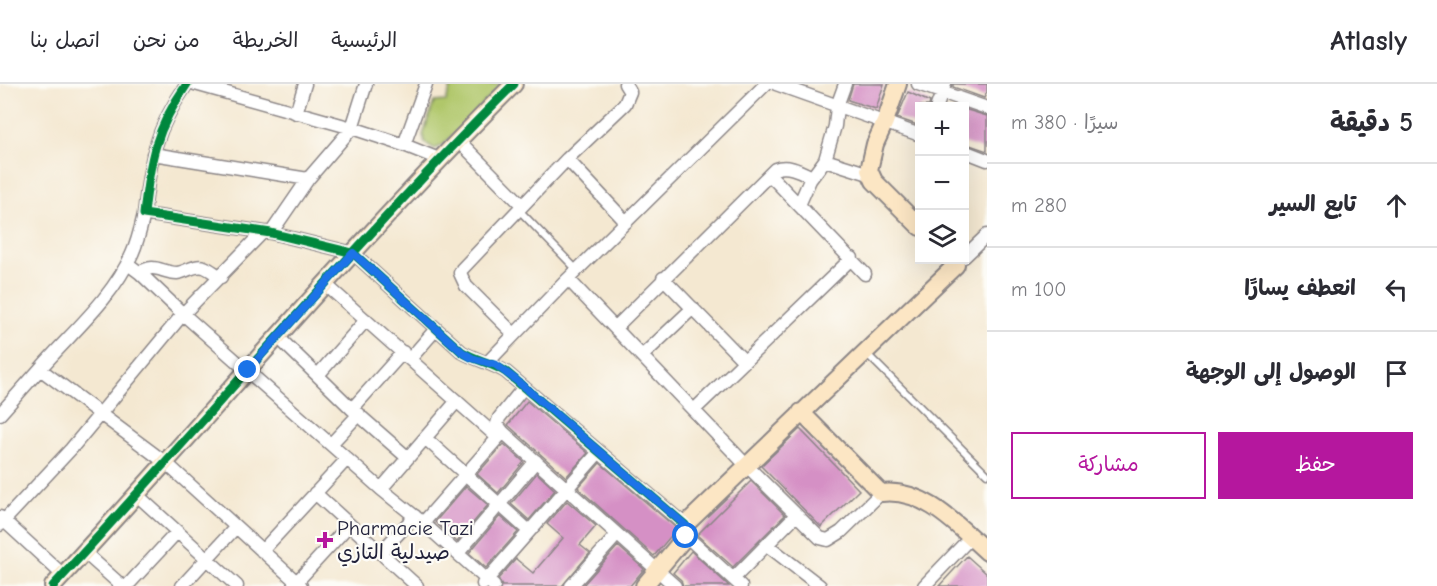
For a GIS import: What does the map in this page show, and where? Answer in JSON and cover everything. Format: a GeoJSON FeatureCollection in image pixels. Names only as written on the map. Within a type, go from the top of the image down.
{"type":"FeatureCollection","features":[{"type":"Feature","properties":{"kind":"street"},"geometry":{"type":"LineString","coordinates":[[0,414],[105,297],[128,264],[139,236],[144,214],[153,154],[166,117],[187,84]]}},
{"type":"Feature","properties":{"kind":"street"},"geometry":{"type":"LineString","coordinates":[[195,84],[352,128],[439,159]]}},
{"type":"Feature","properties":{"kind":"street"},"geometry":{"type":"LineString","coordinates":[[296,113],[305,84]]}},
{"type":"Feature","properties":{"kind":"street"},"geometry":{"type":"LineString","coordinates":[[366,84],[352,128],[267,232],[183,314],[71,449],[1,521],[58,581],[166,463],[324,283],[439,159],[514,84]]}},
{"type":"Feature","properties":{"kind":"street"},"geometry":{"type":"LineString","coordinates":[[405,146],[426,84]]}},
{"type":"Feature","properties":{"kind":"street"},"geometry":{"type":"LineString","coordinates":[[514,334],[472,293],[461,279],[460,273],[465,263],[567,159],[625,104],[630,92],[625,84]]}},
{"type":"Feature","properties":{"kind":"street"},"geometry":{"type":"LineString","coordinates":[[488,362],[572,275],[766,84]]}},
{"type":"Feature","properties":{"kind":"street"},"geometry":{"type":"LineString","coordinates":[[776,84],[915,133]]}},
{"type":"Feature","properties":{"kind":"street"},"geometry":{"type":"LineString","coordinates":[[800,206],[812,177],[825,160],[835,126],[837,106],[845,84]]}},
{"type":"Feature","properties":{"kind":"street"},"geometry":{"type":"LineString","coordinates":[[870,174],[871,157],[898,84]]}},
{"type":"Feature","properties":{"kind":"street"},"geometry":{"type":"LineString","coordinates":[[918,84],[944,89],[987,108]]}},
{"type":"Feature","properties":{"kind":"street"},"geometry":{"type":"LineString","coordinates":[[458,140],[520,207]]}},
{"type":"Feature","properties":{"kind":"street"},"geometry":{"type":"LineString","coordinates":[[969,153],[987,160]]}},
{"type":"Feature","properties":{"kind":"street"},"geometry":{"type":"LineString","coordinates":[[153,154],[308,179]]}},
{"type":"Feature","properties":{"kind":"street"},"geometry":{"type":"LineString","coordinates":[[567,159],[626,222]]}},
{"type":"Feature","properties":{"kind":"street"},"geometry":{"type":"LineString","coordinates":[[825,160],[870,174],[915,222]]}},
{"type":"Feature","properties":{"kind":"street"},"geometry":{"type":"LineString","coordinates":[[615,328],[775,169],[786,167],[812,177]]}},
{"type":"Feature","properties":{"kind":"street"},"geometry":{"type":"LineString","coordinates":[[770,175],[865,274]]}},
{"type":"Feature","properties":{"kind":"street"},"geometry":{"type":"LineString","coordinates":[[144,214],[267,232],[353,253],[462,352],[506,372],[524,387],[686,530],[737,583],[767,545],[796,515]]}},
{"type":"Feature","properties":{"kind":"street"},"geometry":{"type":"LineString","coordinates":[[969,251],[987,235]]}},
{"type":"Feature","properties":{"kind":"street"},"geometry":{"type":"LineString","coordinates":[[694,410],[852,258]]}},
{"type":"Feature","properties":{"kind":"street"},"geometry":{"type":"LineString","coordinates":[[128,264],[381,489],[458,553],[488,584],[529,531],[599,452]]}},
{"type":"Feature","properties":{"kind":"street"},"geometry":{"type":"LineString","coordinates":[[644,586],[686,530],[746,465],[954,264]]}},
{"type":"Feature","properties":{"kind":"street"},"geometry":{"type":"LineString","coordinates":[[140,273],[146,268],[153,267],[181,272],[197,266],[204,267],[221,277]]}},
{"type":"Feature","properties":{"kind":"street"},"geometry":{"type":"LineString","coordinates":[[572,275],[615,328],[746,465],[820,538],[828,540],[841,532],[881,493],[893,491],[919,499],[943,514],[987,552]]}},
{"type":"Feature","properties":{"kind":"street"},"geometry":{"type":"LineString","coordinates":[[663,278],[744,361]]}},
{"type":"Feature","properties":{"kind":"street"},"geometry":{"type":"LineString","coordinates":[[324,283],[457,401],[536,461],[675,586]]}},
{"type":"Feature","properties":{"kind":"street"},"geometry":{"type":"LineString","coordinates":[[642,356],[693,308]]}},
{"type":"Feature","properties":{"kind":"street"},"geometry":{"type":"LineString","coordinates":[[318,375],[366,320]]}},
{"type":"Feature","properties":{"kind":"street"},"geometry":{"type":"LineString","coordinates":[[331,444],[355,412],[406,355],[436,329]]}},
{"type":"Feature","properties":{"kind":"street"},"geometry":{"type":"LineString","coordinates":[[278,337],[355,412],[408,458]]}},
{"type":"Feature","properties":{"kind":"street"},"geometry":{"type":"LineString","coordinates":[[40,369],[166,463],[297,585],[349,525]]}},
{"type":"Feature","properties":{"kind":"street"},"geometry":{"type":"LineString","coordinates":[[500,435],[497,424],[499,418],[524,387]]}},
{"type":"Feature","properties":{"kind":"street"},"geometry":{"type":"LineString","coordinates":[[381,489],[457,401]]}},
{"type":"Feature","properties":{"kind":"street"},"geometry":{"type":"LineString","coordinates":[[801,412],[881,493]]}},
{"type":"Feature","properties":{"kind":"street"},"geometry":{"type":"LineString","coordinates":[[380,553],[419,520],[500,435]]}},
{"type":"Feature","properties":{"kind":"street"},"geometry":{"type":"LineString","coordinates":[[425,438],[529,531]]}},
{"type":"Feature","properties":{"kind":"street"},"geometry":{"type":"LineString","coordinates":[[262,551],[347,459]]}},
{"type":"Feature","properties":{"kind":"street"},"geometry":{"type":"LineString","coordinates":[[458,553],[536,461]]}},
{"type":"Feature","properties":{"kind":"street"},"geometry":{"type":"LineString","coordinates":[[315,493],[417,586]]}},
{"type":"Feature","properties":{"kind":"street"},"geometry":{"type":"LineString","coordinates":[[137,495],[237,586]]}},
{"type":"Feature","properties":{"kind":"street"},"geometry":{"type":"LineString","coordinates":[[182,586],[236,527]]}},
{"type":"Feature","properties":{"kind":"street"},"geometry":{"type":"LineString","coordinates":[[127,586],[177,532]]}},
{"type":"Feature","properties":{"kind":"street"},"geometry":{"type":"LineString","coordinates":[[575,585],[617,535]]}},
{"type":"Feature","properties":{"kind":"street"},"geometry":{"type":"LineString","coordinates":[[924,586],[971,537]]}},
{"type":"Feature","properties":{"kind":"street"},"geometry":{"type":"LineString","coordinates":[[767,545],[820,586]]}},
{"type":"Feature","properties":{"kind":"street"},"geometry":{"type":"LineString","coordinates":[[84,552],[122,586]]}},
{"type":"Feature","properties":{"kind":"lane"},"geometry":{"type":"LineString","coordinates":[[520,207],[572,275]]}},
{"type":"Feature","properties":{"kind":"lane"},"geometry":{"type":"LineString","coordinates":[[864,352],[987,474]]}},
{"type":"Feature","properties":{"kind":"green space"},"geometry":{"type":"Polygon","coordinates":[[[452,84],[502,84],[443,145],[435,149],[425,143],[423,135],[434,102],[446,101],[452,84]]]}},
{"type":"Feature","properties":{"kind":"building"},"geometry":{"type":"Polygon","coordinates":[[[853,84],[884,84],[876,109],[848,100],[853,84]]]}},
{"type":"Feature","properties":{"kind":"building"},"geometry":{"type":"Polygon","coordinates":[[[953,84],[987,84],[987,92],[984,98],[953,87],[953,84]]]}},
{"type":"Feature","properties":{"kind":"building"},"geometry":{"type":"Polygon","coordinates":[[[908,92],[930,102],[915,102],[915,124],[897,118],[908,92]]]}},
{"type":"Feature","properties":{"kind":"building"},"geometry":{"type":"Polygon","coordinates":[[[969,111],[987,116],[987,151],[969,145],[969,111]]]}},
{"type":"Feature","properties":{"kind":"building"},"geometry":{"type":"Polygon","coordinates":[[[527,401],[588,453],[566,477],[508,425],[527,401]]]}},
{"type":"Feature","properties":{"kind":"building"},"geometry":{"type":"Polygon","coordinates":[[[800,429],[859,490],[821,527],[761,466],[800,429]]]}},
{"type":"Feature","properties":{"kind":"building"},"geometry":{"type":"Polygon","coordinates":[[[504,444],[524,462],[498,493],[477,474],[504,444]]]}},
{"type":"Feature","properties":{"kind":"building"},"geometry":{"type":"Polygon","coordinates":[[[600,463],[675,527],[675,531],[654,556],[578,488],[600,463]]]}},
{"type":"Feature","properties":{"kind":"building"},"geometry":{"type":"Polygon","coordinates":[[[537,473],[555,490],[529,520],[511,504],[537,473]]]}},
{"type":"Feature","properties":{"kind":"building"},"geometry":{"type":"Polygon","coordinates":[[[751,481],[785,515],[733,567],[697,535],[751,481]]]}},
{"type":"Feature","properties":{"kind":"building"},"geometry":{"type":"Polygon","coordinates":[[[466,486],[488,505],[457,542],[435,522],[466,486]]]}},
{"type":"Feature","properties":{"kind":"building"},"geometry":{"type":"Polygon","coordinates":[[[567,501],[596,526],[580,545],[590,553],[562,586],[502,586],[498,579],[516,559],[533,573],[563,538],[547,524],[567,501]]]}},
{"type":"Feature","properties":{"kind":"building"},"geometry":{"type":"Polygon","coordinates":[[[500,516],[518,532],[486,568],[469,553],[500,516]]]}},
{"type":"Feature","properties":{"kind":"building"},"geometry":{"type":"Polygon","coordinates":[[[618,546],[644,569],[630,586],[583,585],[618,546]]]}},
{"type":"Feature","properties":{"kind":"building"},"geometry":{"type":"Polygon","coordinates":[[[691,551],[729,586],[683,586],[681,580],[673,573],[691,551]]]}},
{"type":"Feature","properties":{"kind":"building"},"geometry":{"type":"Polygon","coordinates":[[[967,556],[987,574],[987,586],[939,586],[967,556]]]}},
{"type":"Feature","properties":{"kind":"cycle path"},"geometry":{"type":"LineString","coordinates":[[187,84],[168,116],[156,146],[144,214],[271,233],[353,253],[462,352],[506,372],[685,525]]}},
{"type":"Feature","properties":{"kind":"cycle path"},"geometry":{"type":"LineString","coordinates":[[53,586],[338,269],[514,84]]}},
{"type":"Feature","properties":{"kind":"place","name":"Pharmacie Tazi صيدلية التازي"},"geometry":{"type":"Point","coordinates":[325,540]}},
{"type":"Feature","properties":{"kind":"route"},"geometry":{"type":"LineString","coordinates":[[248,370],[353,253],[462,352],[472,358],[496,365],[516,380],[685,525],[686,536]]}}]}
